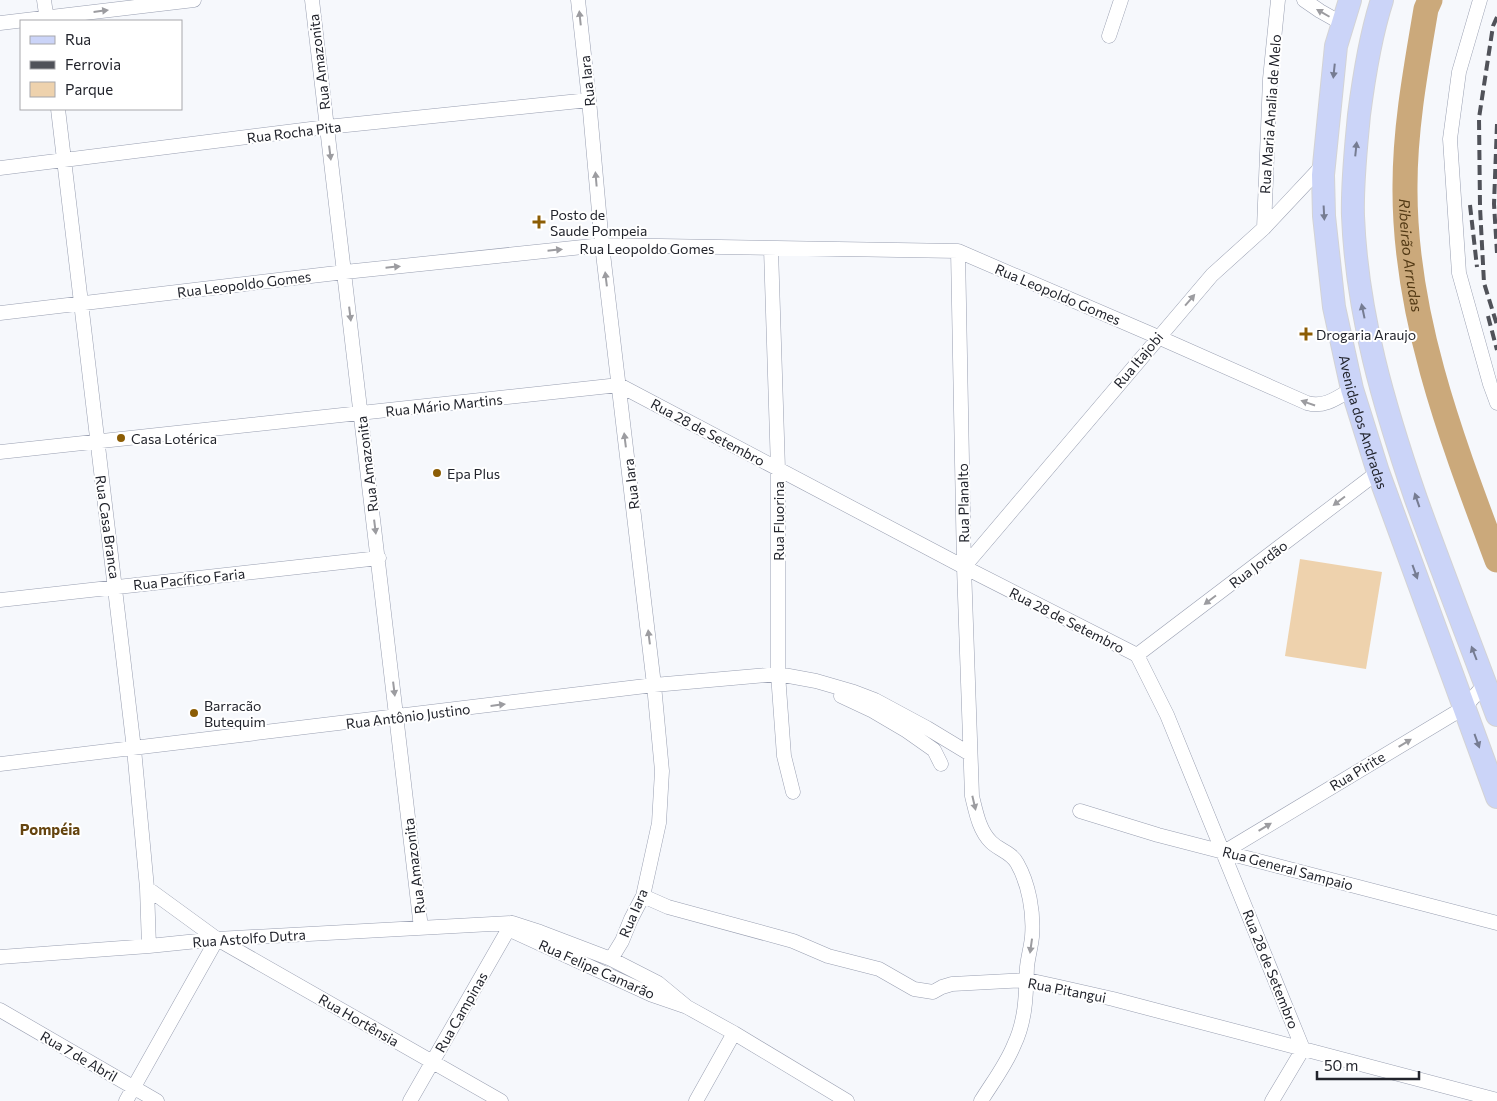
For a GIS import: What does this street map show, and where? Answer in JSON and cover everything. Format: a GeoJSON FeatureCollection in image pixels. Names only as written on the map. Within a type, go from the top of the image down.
{"type":"FeatureCollection","features":[{"type":"Feature","properties":{"kind":"main road","name":"Avenida dos Andradas"},"geometry":{"type":"LineString","coordinates":[[1350,0],[1336,46],[1324,164],[1324,216],[1334,307],[1352,389],[1378,472],[1497,798]]}},
{"type":"Feature","properties":{"kind":"main road","name":"Avenida dos Andradas"},"geometry":{"type":"LineString","coordinates":[[1382,0],[1372,29],[1362,88],[1354,164],[1353,215],[1361,303],[1378,380],[1404,464],[1497,715]]}},
{"type":"Feature","properties":{"kind":"main road"},"geometry":{"type":"LineString","coordinates":[[1378,472],[1382,466],[1388,463],[1404,464]]}},
{"type":"Feature","properties":{"kind":"street"},"geometry":{"type":"LineString","coordinates":[[44,0],[46,20],[194,0]]}},
{"type":"Feature","properties":{"kind":"street","name":"Rua Amazonita"},"geometry":{"type":"LineString","coordinates":[[312,0],[421,928]]}},
{"type":"Feature","properties":{"kind":"street","name":"Rua Iara"},"geometry":{"type":"LineString","coordinates":[[578,0],[602,245],[654,685],[662,771],[660,824],[643,896],[611,960]]}},
{"type":"Feature","properties":{"kind":"street"},"geometry":{"type":"LineString","coordinates":[[1109,36],[1121,0]]}},
{"type":"Feature","properties":{"kind":"street","name":"Rua Maria Analia de Melo"},"geometry":{"type":"LineString","coordinates":[[1264,228],[1270,79],[1278,0]]}},
{"type":"Feature","properties":{"kind":"street"},"geometry":{"type":"LineString","coordinates":[[1304,0],[1343,24]]}},
{"type":"Feature","properties":{"kind":"street"},"geometry":{"type":"LineString","coordinates":[[1480,0],[1459,72],[1450,140],[1459,273],[1497,404]]}},
{"type":"Feature","properties":{"kind":"street"},"geometry":{"type":"LineString","coordinates":[[0,23],[20,22]]}},
{"type":"Feature","properties":{"kind":"street","name":"Rua Rocha Pita"},"geometry":{"type":"LineString","coordinates":[[0,168],[327,128],[589,100]]}},
{"type":"Feature","properties":{"kind":"street","name":"Rua Casa Branca"},"geometry":{"type":"LineString","coordinates":[[58,110],[134,749],[147,888],[149,946]]}},
{"type":"Feature","properties":{"kind":"street","name":"Rua Itajobi"},"geometry":{"type":"LineString","coordinates":[[964,567],[1212,275],[1264,228],[1324,164]]}},
{"type":"Feature","properties":{"kind":"street","name":"Rua Leopoldo Gomes"},"geometry":{"type":"LineString","coordinates":[[0,313],[345,272],[602,245],[958,251],[1158,337],[1307,404],[1316,406],[1326,404],[1352,389]]}},
{"type":"Feature","properties":{"kind":"street","name":"Rua Fluorina"},"geometry":{"type":"LineString","coordinates":[[771,249],[778,469],[778,674],[784,756],[793,792]]}},
{"type":"Feature","properties":{"kind":"street","name":"Rua Planalto"},"geometry":{"type":"LineString","coordinates":[[958,251],[964,567],[970,754]]}},
{"type":"Feature","properties":{"kind":"street","name":"Rua Mário Martins"},"geometry":{"type":"LineString","coordinates":[[0,452],[619,385]]}},
{"type":"Feature","properties":{"kind":"street","name":"Rua 28 de Setembro"},"geometry":{"type":"LineString","coordinates":[[619,385],[964,567],[1138,655],[1167,715],[1224,852],[1302,1049]]}},
{"type":"Feature","properties":{"kind":"street","name":"Rua Jordão"},"geometry":{"type":"LineString","coordinates":[[1138,655],[1378,472]]}},
{"type":"Feature","properties":{"kind":"street","name":"Rua Pacífico Faria"},"geometry":{"type":"LineString","coordinates":[[0,600],[379,558]]}},
{"type":"Feature","properties":{"kind":"street","name":"Rua Antônio Justino"},"geometry":{"type":"LineString","coordinates":[[0,764],[654,685],[778,674],[816,681],[875,700],[970,754]]}},
{"type":"Feature","properties":{"kind":"street","name":"Rua Antônio Justino"},"geometry":{"type":"LineString","coordinates":[[816,681],[828,690],[873,711],[907,731],[934,750],[941,764]]}},
{"type":"Feature","properties":{"kind":"street","name":"Rua Pirite"},"geometry":{"type":"LineString","coordinates":[[1224,852],[1465,707],[1485,684]]}},
{"type":"Feature","properties":{"kind":"street"},"geometry":{"type":"LineString","coordinates":[[970,754],[972,796],[979,822],[992,842],[1009,853],[1017,861],[1031,905],[1032,935],[1024,1015],[1014,1045],[981,1101]]}},
{"type":"Feature","properties":{"kind":"street","name":"Rua General Sampaio"},"geometry":{"type":"LineString","coordinates":[[1080,810],[1158,835],[1497,923]]}},
{"type":"Feature","properties":{"kind":"street","name":"Rua Hortênsia"},"geometry":{"type":"LineString","coordinates":[[147,888],[217,939],[500,1101]]}},
{"type":"Feature","properties":{"kind":"street","name":"Rua Pitangui"},"geometry":{"type":"LineString","coordinates":[[643,896],[668,907],[793,941],[828,956],[879,969],[914,989],[933,992],[952,984],[1028,980],[1113,999],[1497,1100]]}},
{"type":"Feature","properties":{"kind":"street","name":"Rua Astolfo Dutra"},"geometry":{"type":"LineString","coordinates":[[0,957],[217,939],[506,925]]}},
{"type":"Feature","properties":{"kind":"street","name":"Rua Felipe Camarão"},"geometry":{"type":"LineString","coordinates":[[506,925],[540,932],[611,960],[658,983],[687,1007]]}},
{"type":"Feature","properties":{"kind":"street","name":"Rua Felipe Camarão"},"geometry":{"type":"LineString","coordinates":[[506,925],[652,994],[687,1007],[847,1101]]}},
{"type":"Feature","properties":{"kind":"street","name":"Rua Campinas"},"geometry":{"type":"LineString","coordinates":[[410,1101],[506,925]]}},
{"type":"Feature","properties":{"kind":"street"},"geometry":{"type":"LineString","coordinates":[[126,1101],[217,939]]}},
{"type":"Feature","properties":{"kind":"street","name":"Rua 7 de Abril"},"geometry":{"type":"LineString","coordinates":[[0,1010],[157,1101]]}},
{"type":"Feature","properties":{"kind":"street"},"geometry":{"type":"LineString","coordinates":[[696,1101],[734,1033]]}},
{"type":"Feature","properties":{"kind":"street"},"geometry":{"type":"LineString","coordinates":[[1272,1101],[1302,1049]]}},
{"type":"Feature","properties":{"kind":"green space"},"geometry":{"type":"Polygon","coordinates":[[[1300,559],[1382,572],[1366,669],[1285,656],[1300,559]]]}},
{"type":"Feature","properties":{"kind":"waterway","name":"Ribeirão Arrudas"},"geometry":{"type":"LineString","coordinates":[[1430,0],[1426,9],[1409,120],[1405,164],[1407,234],[1422,330],[1434,377],[1448,423],[1497,560]]}},
{"type":"Feature","properties":{"kind":"railway"},"geometry":{"type":"LineString","coordinates":[[1497,17],[1493,26],[1479,118],[1480,207],[1484,283],[1497,325]]}},
{"type":"Feature","properties":{"kind":"railway"},"geometry":{"type":"LineString","coordinates":[[1497,124],[1494,204],[1497,253]]}},
{"type":"Feature","properties":{"kind":"railway"},"geometry":{"type":"LineString","coordinates":[[1470,205],[1477,267]]}},
{"type":"Feature","properties":{"kind":"railway"},"geometry":{"type":"LineString","coordinates":[[1488,316],[1497,350]]}},
{"type":"Feature","properties":{"kind":"place","name":"Posto de Saude Pompeia"},"geometry":{"type":"Point","coordinates":[539,222]}},
{"type":"Feature","properties":{"kind":"place","name":"Drogaria Araujo"},"geometry":{"type":"Point","coordinates":[1306,334]}},
{"type":"Feature","properties":{"kind":"place","name":"Casa Lotérica"},"geometry":{"type":"Point","coordinates":[121,438]}},
{"type":"Feature","properties":{"kind":"place","name":"Epa Plus"},"geometry":{"type":"Point","coordinates":[437,473]}},
{"type":"Feature","properties":{"kind":"place","name":"Barracão Butequim"},"geometry":{"type":"Point","coordinates":[194,713]}},
{"type":"Feature","properties":{"kind":"district","name":"Pompéia"},"geometry":{"type":"Point","coordinates":[50,829]}}]}
